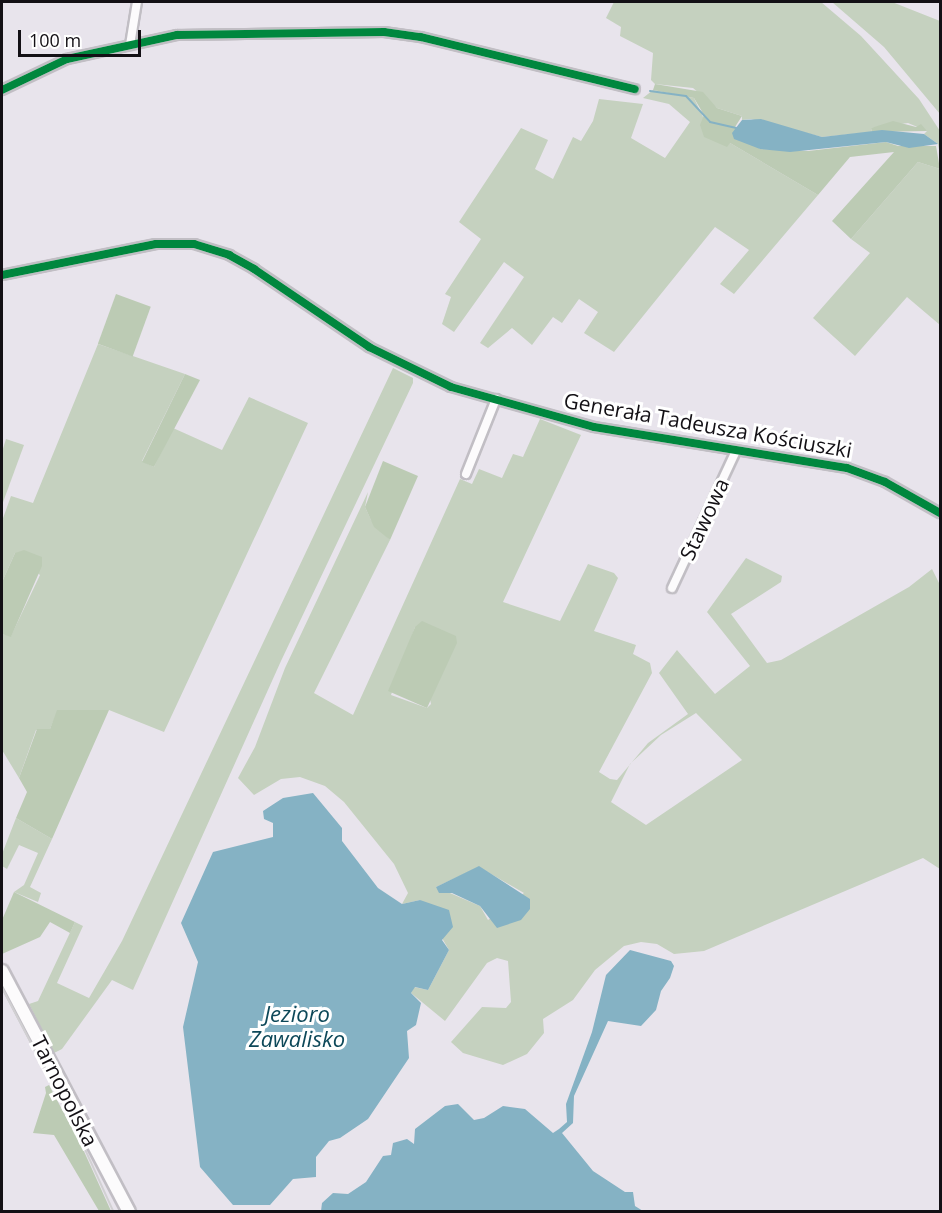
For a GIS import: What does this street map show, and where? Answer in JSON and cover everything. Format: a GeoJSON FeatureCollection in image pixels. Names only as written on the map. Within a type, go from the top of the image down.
{"type":"FeatureCollection","features":[{"type":"Feature","properties":{"kind":"main road","name":"Tarnopolska"},"geometry":{"type":"LineString","coordinates":[[2,971],[129,1212]]}},
{"type":"Feature","properties":{"kind":"street"},"geometry":{"type":"LineString","coordinates":[[130,45],[137,2]]}},
{"type":"Feature","properties":{"kind":"street"},"geometry":{"type":"LineString","coordinates":[[2,90],[67,59],[190,34],[395,33],[635,89]]}},
{"type":"Feature","properties":{"kind":"street","name":"Generała Tadeusza Kościuszki"},"geometry":{"type":"LineString","coordinates":[[2,275],[156,244],[202,246],[254,269],[394,362],[452,387],[594,427],[864,473],[940,513]]}},
{"type":"Feature","properties":{"kind":"street"},"geometry":{"type":"LineString","coordinates":[[466,474],[496,399]]}},
{"type":"Feature","properties":{"kind":"street","name":"Stawowa"},"geometry":{"type":"LineString","coordinates":[[672,588],[736,451]]}},
{"type":"Feature","properties":{"kind":"green space"},"geometry":{"type":"Polygon","coordinates":[[[614,2],[821,2],[861,36],[919,99],[940,131],[940,155],[938,144],[924,134],[927,131],[908,123],[871,128],[872,132],[822,137],[751,119],[742,120],[742,116],[717,108],[693,88],[655,84],[651,80],[653,53],[620,36],[621,27],[606,18],[614,2]]]}},
{"type":"Feature","properties":{"kind":"green space"},"geometry":{"type":"Polygon","coordinates":[[[832,2],[892,2],[940,21],[940,114],[884,47],[832,2]]]}},
{"type":"Feature","properties":{"kind":"green space"},"geometry":{"type":"Polygon","coordinates":[[[655,84],[703,92],[717,108],[742,116],[735,127],[760,149],[808,151],[886,142],[898,146],[936,146],[940,169],[918,162],[851,239],[832,221],[894,152],[850,157],[818,195],[730,143],[727,147],[704,137],[700,125],[704,115],[694,98],[653,90],[655,84]]]}},
{"type":"Feature","properties":{"kind":"green space"},"geometry":{"type":"Polygon","coordinates":[[[653,90],[694,98],[704,119],[730,143],[818,195],[734,294],[720,284],[749,250],[715,227],[614,352],[584,333],[598,312],[579,299],[562,323],[553,317],[532,345],[512,328],[488,348],[480,343],[524,277],[504,262],[454,332],[442,324],[451,297],[445,294],[481,239],[459,222],[521,128],[548,140],[535,169],[553,179],[573,137],[581,141],[593,121],[599,99],[643,104],[631,138],[665,158],[690,122],[669,104],[643,98],[653,90]]]}},
{"type":"Feature","properties":{"kind":"green space"},"geometry":{"type":"Polygon","coordinates":[[[893,121],[916,127],[921,124],[927,131],[872,132],[871,128],[893,121]]]}},
{"type":"Feature","properties":{"kind":"green space"},"geometry":{"type":"Polygon","coordinates":[[[918,162],[940,169],[940,325],[907,297],[855,356],[813,318],[870,253],[851,239],[918,162]]]}},
{"type":"Feature","properties":{"kind":"green space"},"geometry":{"type":"Polygon","coordinates":[[[116,294],[151,307],[133,356],[98,344],[116,294]]]}},
{"type":"Feature","properties":{"kind":"green space"},"geometry":{"type":"Polygon","coordinates":[[[98,344],[185,374],[142,461],[154,467],[173,428],[222,450],[249,397],[308,423],[164,732],[109,710],[58,710],[50,729],[36,730],[19,778],[2,750],[2,634],[11,636],[40,575],[15,553],[2,582],[2,521],[11,496],[33,503],[98,344]]]}},
{"type":"Feature","properties":{"kind":"green space"},"geometry":{"type":"Polygon","coordinates":[[[393,368],[413,378],[413,383],[281,661],[133,990],[112,980],[62,1049],[54,1053],[29,1004],[38,1001],[75,922],[83,926],[57,983],[89,998],[122,941],[393,368]]]}},
{"type":"Feature","properties":{"kind":"green space"},"geometry":{"type":"Polygon","coordinates":[[[185,374],[200,380],[154,467],[142,462],[185,374]]]}},
{"type":"Feature","properties":{"kind":"green space"},"geometry":{"type":"Polygon","coordinates":[[[540,419],[581,435],[503,602],[560,621],[588,564],[614,573],[618,578],[594,631],[636,645],[633,654],[650,663],[652,673],[599,772],[610,779],[617,780],[629,765],[611,802],[646,825],[742,760],[696,713],[661,735],[632,762],[648,743],[688,714],[659,673],[677,650],[715,694],[750,666],[707,612],[746,558],[782,576],[781,582],[731,614],[767,663],[781,660],[909,587],[932,569],[940,585],[940,869],[923,858],[704,951],[674,954],[657,944],[641,942],[624,946],[595,970],[573,1000],[543,1019],[544,1033],[527,1054],[503,1065],[463,1053],[451,1042],[482,1007],[506,1008],[511,1002],[508,961],[497,958],[487,963],[445,1021],[411,993],[414,987],[428,990],[449,950],[420,900],[402,904],[408,893],[394,864],[344,802],[325,786],[300,777],[281,779],[254,795],[238,778],[255,747],[285,668],[368,492],[365,507],[371,520],[390,540],[314,693],[353,715],[460,479],[472,484],[479,469],[502,478],[513,454],[523,457],[540,419]],[[415,627],[391,695],[427,708],[431,704],[415,627]],[[479,867],[436,887],[480,906],[488,920],[524,893],[479,867]]]}},
{"type":"Feature","properties":{"kind":"green space"},"geometry":{"type":"Polygon","coordinates":[[[6,439],[24,445],[2,505],[2,452],[6,439]]]}},
{"type":"Feature","properties":{"kind":"green space"},"geometry":{"type":"Polygon","coordinates":[[[383,461],[418,476],[390,540],[374,527],[365,507],[383,461]]]}},
{"type":"Feature","properties":{"kind":"green space"},"geometry":{"type":"Polygon","coordinates":[[[24,550],[42,557],[42,566],[11,637],[2,634],[2,582],[15,553],[24,550]]]}},
{"type":"Feature","properties":{"kind":"green space"},"geometry":{"type":"Polygon","coordinates":[[[422,621],[456,636],[457,643],[427,708],[388,691],[415,627],[422,621]]]}},
{"type":"Feature","properties":{"kind":"green space"},"geometry":{"type":"Polygon","coordinates":[[[57,710],[109,710],[52,839],[16,818],[27,792],[19,778],[37,729],[50,729],[57,710]]]}},
{"type":"Feature","properties":{"kind":"green space"},"geometry":{"type":"Polygon","coordinates":[[[16,818],[52,839],[30,887],[41,893],[38,902],[14,892],[24,885],[38,853],[19,845],[7,869],[2,866],[2,854],[16,818]]]}},
{"type":"Feature","properties":{"kind":"green space"},"geometry":{"type":"Polygon","coordinates":[[[14,892],[75,922],[70,933],[50,922],[40,937],[2,954],[2,920],[14,892]]]}},
{"type":"Feature","properties":{"kind":"green space"},"geometry":{"type":"Polygon","coordinates":[[[49,1085],[82,1147],[111,1211],[99,1211],[54,1135],[33,1133],[46,1093],[45,1087],[49,1085]]]}},
{"type":"Feature","properties":{"kind":"water"},"geometry":{"type":"Polygon","coordinates":[[[761,119],[822,137],[882,130],[924,134],[938,144],[909,148],[886,142],[790,152],[760,149],[734,139],[732,133],[742,120],[761,119]]]}},
{"type":"Feature","properties":{"kind":"water","name":"Jezioro Zawalisko"},"geometry":{"type":"Polygon","coordinates":[[[313,793],[342,828],[342,841],[378,888],[402,904],[420,900],[449,910],[453,927],[442,940],[449,950],[428,990],[415,987],[411,993],[421,1003],[416,1025],[407,1031],[409,1058],[368,1119],[340,1138],[329,1141],[316,1157],[316,1177],[293,1179],[270,1205],[233,1205],[200,1167],[183,1027],[198,962],[181,923],[213,852],[273,837],[273,823],[264,819],[263,811],[283,798],[313,793]]]}},
{"type":"Feature","properties":{"kind":"water"},"geometry":{"type":"Polygon","coordinates":[[[479,866],[530,899],[530,909],[521,920],[497,928],[480,906],[452,893],[439,893],[436,887],[479,866]]]}},
{"type":"Feature","properties":{"kind":"water"},"geometry":{"type":"Polygon","coordinates":[[[630,950],[671,961],[674,966],[670,978],[661,991],[656,1010],[641,1026],[608,1021],[574,1096],[573,1123],[562,1133],[593,1171],[625,1192],[633,1192],[635,1206],[643,1211],[321,1211],[322,1203],[333,1193],[348,1194],[366,1182],[383,1156],[391,1155],[393,1143],[407,1139],[414,1144],[415,1129],[445,1106],[458,1104],[474,1120],[484,1118],[503,1106],[525,1109],[553,1133],[559,1129],[567,1122],[566,1104],[592,1032],[606,975],[630,950]]]}},
{"type":"Feature","properties":{"kind":"waterway"},"geometry":{"type":"LineString","coordinates":[[650,91],[686,96],[710,122],[736,128]]}},
{"type":"Feature","properties":{"kind":"tram line"},"geometry":{"type":"LineString","coordinates":[[2,987],[73,1122],[114,1212]]}},
{"type":"Feature","properties":{"kind":"cycle path"},"geometry":{"type":"LineString","coordinates":[[2,90],[67,59],[177,35],[384,32],[421,37],[635,89]]}},
{"type":"Feature","properties":{"kind":"cycle path"},"geometry":{"type":"LineString","coordinates":[[2,275],[156,244],[194,244],[229,255],[254,269],[369,347],[451,387],[594,427],[847,468],[885,482],[940,513]]}}]}
